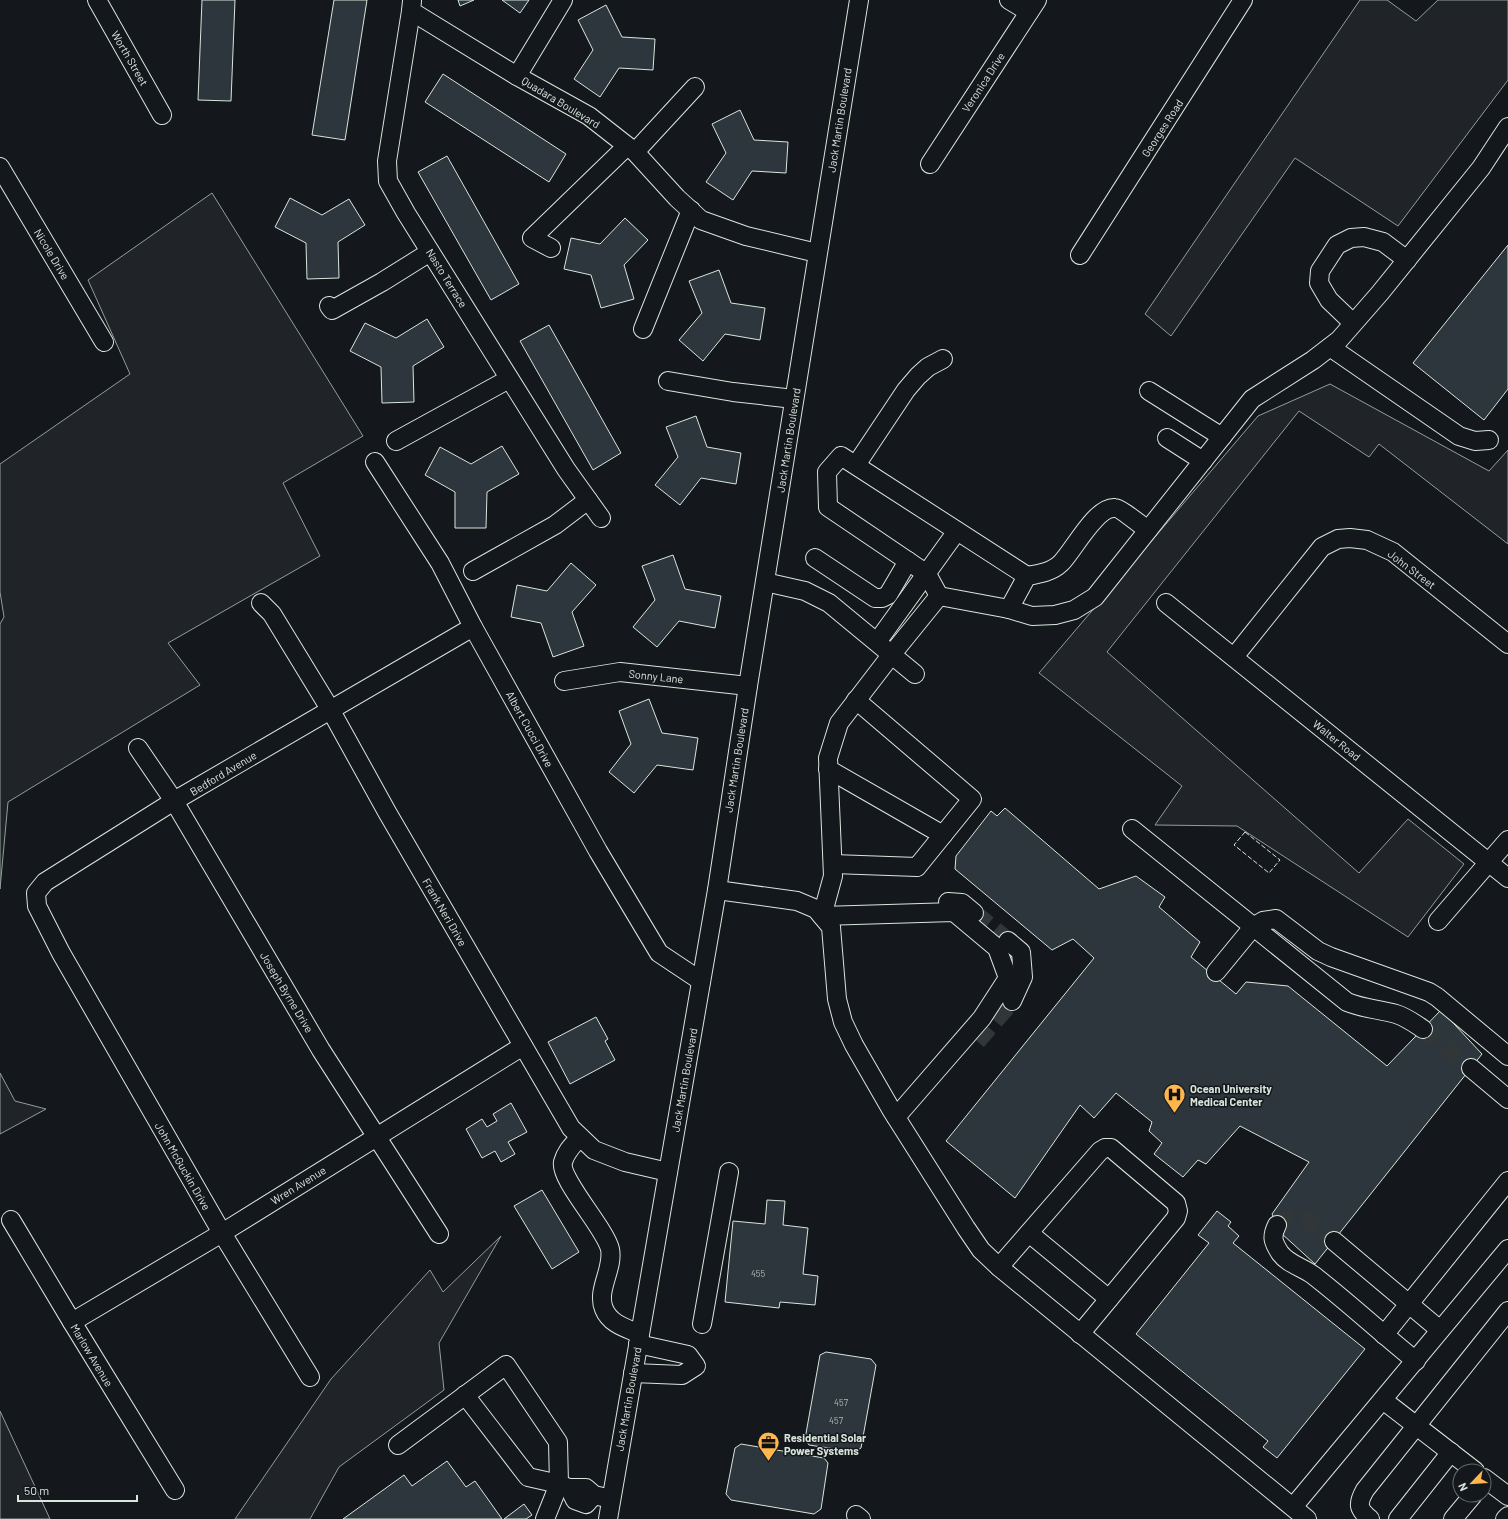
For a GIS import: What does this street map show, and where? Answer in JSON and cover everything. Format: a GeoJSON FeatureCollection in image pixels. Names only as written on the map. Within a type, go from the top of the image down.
{"type":"FeatureCollection","features":[{"type":"Feature","properties":{"kind":"street","name":"Worth Street"},"geometry":{"type":"LineString","coordinates":[[97,0],[162,115]]}},
{"type":"Feature","properties":{"kind":"street"},"geometry":{"type":"LineString","coordinates":[[517,76],[563,0]]}},
{"type":"Feature","properties":{"kind":"street","name":"Jack Martin Boulevard"},"geometry":{"type":"LineString","coordinates":[[608,1519],[603,1497],[633,1373],[717,890],[817,253],[859,0]]}},
{"type":"Feature","properties":{"kind":"street"},"geometry":{"type":"LineString","coordinates":[[1008,0],[1033,6]]}},
{"type":"Feature","properties":{"kind":"street","name":"Georges Road"},"geometry":{"type":"LineString","coordinates":[[1080,255],[1244,0]]}},
{"type":"Feature","properties":{"kind":"street","name":"Quadara Boulevard"},"geometry":{"type":"LineString","coordinates":[[412,6],[517,76],[589,116],[631,149],[677,198],[702,220],[746,236],[817,253]]}},
{"type":"Feature","properties":{"kind":"street","name":"Nasto Terrace"},"geometry":{"type":"LineString","coordinates":[[412,6],[388,161],[388,181],[509,379],[566,469],[601,518]]}},
{"type":"Feature","properties":{"kind":"street","name":"Veronica Drive"},"geometry":{"type":"LineString","coordinates":[[930,164],[1033,6]]}},
{"type":"Feature","properties":{"kind":"street"},"geometry":{"type":"LineString","coordinates":[[551,248],[532,238],[631,149],[695,86]]}},
{"type":"Feature","properties":{"kind":"street"},"geometry":{"type":"LineString","coordinates":[[939,596],[1009,609],[1032,616],[1055,615],[1074,610],[1095,597],[1252,399],[1313,360],[1339,340],[1407,260],[1481,168],[1508,127]]}},
{"type":"Feature","properties":{"kind":"street","name":"Nicole Drive"},"geometry":{"type":"LineString","coordinates":[[0,167],[104,342]]}},
{"type":"Feature","properties":{"kind":"street"},"geometry":{"type":"LineString","coordinates":[[643,329],[691,210]]}},
{"type":"Feature","properties":{"kind":"street"},"geometry":{"type":"LineString","coordinates":[[1353,323],[1329,300],[1319,282],[1320,272],[1338,244],[1351,238],[1364,237],[1383,242],[1407,260]]}},
{"type":"Feature","properties":{"kind":"street"},"geometry":{"type":"LineString","coordinates":[[329,306],[332,310],[382,282],[430,252]]}},
{"type":"Feature","properties":{"kind":"street"},"geometry":{"type":"LineString","coordinates":[[1330,347],[1459,436],[1474,441],[1489,440]]}},
{"type":"Feature","properties":{"kind":"street"},"geometry":{"type":"LineString","coordinates":[[856,466],[906,390],[928,367],[943,359]]}},
{"type":"Feature","properties":{"kind":"street"},"geometry":{"type":"LineString","coordinates":[[396,441],[509,379]]}},
{"type":"Feature","properties":{"kind":"street"},"geometry":{"type":"LineString","coordinates":[[668,381],[733,392],[794,399]]}},
{"type":"Feature","properties":{"kind":"street"},"geometry":{"type":"LineString","coordinates":[[1149,391],[1222,437]]}},
{"type":"Feature","properties":{"kind":"street"},"geometry":{"type":"LineString","coordinates":[[1167,438],[1203,461]]}},
{"type":"Feature","properties":{"kind":"street"},"geometry":{"type":"LineString","coordinates":[[939,596],[927,574],[828,507],[827,472],[841,456],[1027,576],[1044,573],[1060,564],[1099,515],[1108,508],[1117,508],[1148,530]]}},
{"type":"Feature","properties":{"kind":"street","name":"Albert Cucci Drive"},"geometry":{"type":"LineString","coordinates":[[375,462],[440,563],[473,627],[598,851],[659,953],[701,981]]}},
{"type":"Feature","properties":{"kind":"street"},"geometry":{"type":"LineString","coordinates":[[473,571],[555,525],[588,500]]}},
{"type":"Feature","properties":{"kind":"street"},"geometry":{"type":"LineString","coordinates":[[877,642],[957,531]]}},
{"type":"Feature","properties":{"kind":"street","name":"John Street"},"geometry":{"type":"LineString","coordinates":[[1234,656],[1322,547],[1338,539],[1350,538],[1367,540],[1393,552],[1508,644]]}},
{"type":"Feature","properties":{"kind":"street"},"geometry":{"type":"LineString","coordinates":[[816,558],[875,598],[882,598],[888,595],[908,561]]}},
{"type":"Feature","properties":{"kind":"street"},"geometry":{"type":"LineString","coordinates":[[1009,609],[1027,576]]}},
{"type":"Feature","properties":{"kind":"street"},"geometry":{"type":"LineString","coordinates":[[765,582],[805,591],[829,603],[915,674]]}},
{"type":"Feature","properties":{"kind":"street"},"geometry":{"type":"LineString","coordinates":[[822,916],[833,876],[828,758],[839,723],[939,596]]}},
{"type":"Feature","properties":{"kind":"street","name":"Frank Neri Drive"},"geometry":{"type":"LineString","coordinates":[[261,603],[272,614],[330,709],[387,812],[571,1128],[594,1150],[625,1162],[668,1172]]}},
{"type":"Feature","properties":{"kind":"street","name":"Walter Road"},"geometry":{"type":"LineString","coordinates":[[1166,603],[1234,656],[1508,878]]}},
{"type":"Feature","properties":{"kind":"street","name":"Bedford Avenue"},"geometry":{"type":"LineString","coordinates":[[61,953],[37,906],[36,893],[45,882],[174,802],[330,709],[473,627]]}},
{"type":"Feature","properties":{"kind":"street","name":"Sonny Lane"},"geometry":{"type":"LineString","coordinates":[[564,681],[620,672],[748,686]]}},
{"type":"Feature","properties":{"kind":"street"},"geometry":{"type":"LineString","coordinates":[[832,864],[916,867],[972,799],[856,700]]}},
{"type":"Feature","properties":{"kind":"street","name":"Joseph Byrne Drive"},"geometry":{"type":"LineString","coordinates":[[138,748],[174,802],[320,1050],[439,1234]]}},
{"type":"Feature","properties":{"kind":"street"},"geometry":{"type":"LineString","coordinates":[[828,769],[943,835]]}},
{"type":"Feature","properties":{"kind":"street"},"geometry":{"type":"LineString","coordinates":[[1132,829],[1347,1002],[1361,1008],[1395,1014],[1423,1029]]}},
{"type":"Feature","properties":{"kind":"street"},"geometry":{"type":"LineString","coordinates":[[1438,921],[1508,840]]}},
{"type":"Feature","properties":{"kind":"street"},"geometry":{"type":"LineString","coordinates":[[717,890],[797,901],[816,909],[831,927],[837,999],[843,1022],[854,1045],[896,1116],[981,1250],[999,1268],[1307,1519]]}},
{"type":"Feature","properties":{"kind":"street"},"geometry":{"type":"LineString","coordinates":[[929,913],[940,902],[962,903],[974,912]]}},
{"type":"Feature","properties":{"kind":"street"},"geometry":{"type":"LineString","coordinates":[[822,916],[954,912],[996,948],[1008,978],[982,1018],[896,1116]]}},
{"type":"Feature","properties":{"kind":"street"},"geometry":{"type":"LineString","coordinates":[[1216,972],[1253,927],[1263,921],[1276,919],[1318,951],[1429,992],[1508,1056]]}},
{"type":"Feature","properties":{"kind":"street"},"geometry":{"type":"LineString","coordinates":[[1008,941],[1021,952],[1024,977],[1012,1000]]}},
{"type":"Feature","properties":{"kind":"street","name":"John McGuckin Drive"},"geometry":{"type":"LineString","coordinates":[[61,953],[222,1233],[310,1377]]}},
{"type":"Feature","properties":{"kind":"street"},"geometry":{"type":"LineString","coordinates":[[926,1082],[942,1076],[960,1061],[977,1041]]}},
{"type":"Feature","properties":{"kind":"street","name":"Wren Avenue"},"geometry":{"type":"LineString","coordinates":[[72,1322],[222,1233],[523,1046]]}},
{"type":"Feature","properties":{"kind":"street"},"geometry":{"type":"LineString","coordinates":[[1471,1068],[1508,1099]]}},
{"type":"Feature","properties":{"kind":"street"},"geometry":{"type":"LineString","coordinates":[[580,1137],[566,1153],[562,1164],[568,1180],[603,1235],[610,1249],[610,1261],[602,1295],[603,1308],[610,1320],[639,1339],[688,1355],[696,1366],[682,1375],[633,1373]]}},
{"type":"Feature","properties":{"kind":"street"},"geometry":{"type":"LineString","coordinates":[[999,1268],[1100,1151],[1105,1148],[1111,1148],[1176,1203],[1178,1211],[1176,1218],[1080,1334]]}},
{"type":"Feature","properties":{"kind":"street"},"geometry":{"type":"LineString","coordinates":[[702,1324],[729,1172]]}},
{"type":"Feature","properties":{"kind":"street"},"geometry":{"type":"LineString","coordinates":[[1384,1335],[1508,1181]]}},
{"type":"Feature","properties":{"kind":"street","name":"Marlow Avenue"},"geometry":{"type":"LineString","coordinates":[[11,1220],[175,1490]]}},
{"type":"Feature","properties":{"kind":"street"},"geometry":{"type":"LineString","coordinates":[[1277,1225],[1272,1234],[1274,1242],[1281,1254],[1289,1261],[1311,1274],[1416,1361]]}},
{"type":"Feature","properties":{"kind":"street"},"geometry":{"type":"LineString","coordinates":[[1029,1233],[1109,1299]]}},
{"type":"Feature","properties":{"kind":"street"},"geometry":{"type":"LineString","coordinates":[[1334,1240],[1440,1330]]}},
{"type":"Feature","properties":{"kind":"street"},"geometry":{"type":"LineString","coordinates":[[1293,1507],[1508,1250]]}},
{"type":"Feature","properties":{"kind":"street"},"geometry":{"type":"LineString","coordinates":[[1370,1519],[1363,1513],[1360,1507],[1360,1499],[1416,1425],[1508,1311]]}},
{"type":"Feature","properties":{"kind":"street"},"geometry":{"type":"LineString","coordinates":[[398,1445],[506,1365],[558,1442],[564,1486],[576,1500],[586,1504],[603,1497]]}},
{"type":"Feature","properties":{"kind":"street"},"geometry":{"type":"LineString","coordinates":[[465,1395],[528,1477],[564,1486]]}},
{"type":"Feature","properties":{"kind":"street"},"geometry":{"type":"LineString","coordinates":[[1383,1400],[1465,1463]]}},
{"type":"Feature","properties":{"kind":"street"},"geometry":{"type":"LineString","coordinates":[[1398,1519],[1452,1452]]}},
{"type":"Feature","properties":{"kind":"street"},"geometry":{"type":"LineString","coordinates":[[1492,1484],[1508,1496]]}},
{"type":"Feature","properties":{"kind":"street"},"geometry":{"type":"LineString","coordinates":[[545,1519],[564,1486]]}},
{"type":"Feature","properties":{"kind":"street"},"geometry":{"type":"LineString","coordinates":[[1453,1519],[1466,1503]]}},
{"type":"Feature","properties":{"kind":"street"},"geometry":{"type":"LineString","coordinates":[[1505,1519],[1508,1516]]}},
{"type":"Feature","properties":{"kind":"shaded area"},"geometry":{"type":"Polygon","coordinates":[[[1360,0],[1387,0],[1416,21],[1438,0],[1508,0],[1508,80],[1398,226],[1295,158],[1171,336],[1145,314],[1360,0]]]}},
{"type":"Feature","properties":{"kind":"shaded area"},"geometry":{"type":"Polygon","coordinates":[[[212,193],[363,436],[283,483],[320,556],[168,643],[200,685],[8,802],[0,889],[0,624],[4,617],[0,592],[0,464],[130,374],[88,280],[212,193]]]}},
{"type":"Feature","properties":{"kind":"shaded area"},"geometry":{"type":"Polygon","coordinates":[[[1330,384],[1489,471],[1508,450],[1508,544],[1379,444],[1369,457],[1299,411],[1107,652],[1359,873],[1408,819],[1464,864],[1408,937],[1237,826],[1155,825],[1182,786],[1039,673],[1258,416],[1330,384]]]}},
{"type":"Feature","properties":{"kind":"shaded area"},"geometry":{"type":"Polygon","coordinates":[[[0,1073],[15,1101],[46,1109],[0,1134],[0,1073]]]}},
{"type":"Feature","properties":{"kind":"shaded area"},"geometry":{"type":"Polygon","coordinates":[[[501,1236],[439,1343],[444,1390],[339,1467],[310,1519],[235,1519],[331,1379],[430,1270],[443,1292],[501,1236]]]}},
{"type":"Feature","properties":{"kind":"shaded area"},"geometry":{"type":"Polygon","coordinates":[[[0,1411],[50,1519],[0,1519],[0,1411]]]}},
{"type":"Feature","properties":{"kind":"building"},"geometry":{"type":"Polygon","coordinates":[[[202,0],[235,0],[231,101],[198,100],[202,0]]]}},
{"type":"Feature","properties":{"kind":"building"},"geometry":{"type":"Polygon","coordinates":[[[334,0],[367,0],[345,140],[312,135],[334,0]]]}},
{"type":"Feature","properties":{"kind":"building"},"geometry":{"type":"Polygon","coordinates":[[[458,0],[474,0],[460,6],[458,0]]]}},
{"type":"Feature","properties":{"kind":"building"},"geometry":{"type":"Polygon","coordinates":[[[502,0],[529,0],[520,13],[502,0]]]}},
{"type":"Feature","properties":{"kind":"building"},"geometry":{"type":"Polygon","coordinates":[[[606,5],[622,37],[655,39],[653,70],[619,68],[600,97],[574,79],[593,50],[578,20],[606,5]]]}},
{"type":"Feature","properties":{"kind":"building"},"geometry":{"type":"Polygon","coordinates":[[[443,74],[566,154],[549,182],[425,102],[443,74]]]}},
{"type":"Feature","properties":{"kind":"building"},"geometry":{"type":"Polygon","coordinates":[[[740,110],[754,140],[788,142],[786,173],[752,171],[733,200],[706,182],[726,153],[712,124],[740,110]]]}},
{"type":"Feature","properties":{"kind":"building"},"geometry":{"type":"Polygon","coordinates":[[[447,156],[519,284],[491,300],[418,172],[447,156]]]}},
{"type":"Feature","properties":{"kind":"building"},"geometry":{"type":"Polygon","coordinates":[[[290,198],[322,215],[349,199],[365,225],[338,242],[339,278],[307,279],[306,243],[275,227],[290,198]]]}},
{"type":"Feature","properties":{"kind":"building"},"geometry":{"type":"Polygon","coordinates":[[[625,218],[648,240],[624,265],[634,299],[601,308],[591,275],[564,269],[571,238],[600,244],[625,218]]]}},
{"type":"Feature","properties":{"kind":"building"},"geometry":{"type":"Polygon","coordinates":[[[1508,245],[1508,389],[1484,420],[1413,363],[1508,245]]]}},
{"type":"Feature","properties":{"kind":"building"},"geometry":{"type":"Polygon","coordinates":[[[719,270],[731,303],[765,308],[760,340],[725,334],[703,361],[679,340],[702,313],[689,281],[719,270]]]}},
{"type":"Feature","properties":{"kind":"building"},"geometry":{"type":"Polygon","coordinates":[[[427,319],[444,347],[413,366],[414,402],[382,403],[381,367],[350,351],[365,323],[396,338],[427,319]]]}},
{"type":"Feature","properties":{"kind":"building"},"geometry":{"type":"Polygon","coordinates":[[[549,325],[621,453],[593,470],[520,341],[549,325]]]}},
{"type":"Feature","properties":{"kind":"building"},"geometry":{"type":"Polygon","coordinates":[[[696,416],[707,447],[741,453],[736,484],[701,478],[680,505],[655,485],[678,457],[666,427],[696,416]]]}},
{"type":"Feature","properties":{"kind":"building"},"geometry":{"type":"Polygon","coordinates":[[[502,446],[519,474],[487,492],[486,528],[455,528],[455,492],[425,475],[440,447],[471,464],[502,446]]]}},
{"type":"Feature","properties":{"kind":"building"},"geometry":{"type":"Polygon","coordinates":[[[673,555],[685,589],[721,596],[715,628],[679,621],[657,647],[633,627],[655,600],[642,566],[673,555]]]}},
{"type":"Feature","properties":{"kind":"building"},"geometry":{"type":"Polygon","coordinates":[[[571,563],[596,585],[572,612],[584,646],[553,657],[541,623],[511,617],[517,585],[547,591],[571,563]]]}},
{"type":"Feature","properties":{"kind":"building"},"geometry":{"type":"Polygon","coordinates":[[[649,699],[662,733],[698,738],[693,770],[657,765],[634,793],[609,772],[631,744],[619,711],[649,699]]]}},
{"type":"Feature","properties":{"kind":"building","name":"Ocean University Medical Center"},"geometry":{"type":"Polygon","coordinates":[[[1005,808],[1099,889],[1136,876],[1165,897],[1159,907],[1200,942],[1191,957],[1236,994],[1246,982],[1288,986],[1387,1066],[1441,1010],[1482,1054],[1315,1264],[1281,1233],[1272,1214],[1309,1162],[1240,1126],[1206,1164],[1198,1160],[1183,1177],[1154,1154],[1162,1143],[1149,1131],[1152,1122],[1116,1093],[1094,1118],[1080,1105],[1015,1198],[946,1141],[1094,958],[1073,939],[1052,950],[955,869],[956,856],[991,811],[997,816],[1005,808]]]}},
{"type":"Feature","properties":{"kind":"building"},"geometry":{"type":"Polygon","coordinates":[[[596,1017],[608,1039],[605,1041],[615,1060],[570,1084],[548,1042],[596,1017]]]}},
{"type":"Feature","properties":{"kind":"building"},"geometry":{"type":"Polygon","coordinates":[[[511,1103],[527,1132],[508,1142],[515,1154],[501,1162],[495,1151],[482,1158],[466,1129],[482,1119],[487,1127],[497,1121],[493,1114],[511,1103]]]}},
{"type":"Feature","properties":{"kind":"building"},"geometry":{"type":"Polygon","coordinates":[[[542,1190],[579,1252],[552,1269],[514,1206],[542,1190]]]}},
{"type":"Feature","properties":{"kind":"building"},"geometry":{"type":"Polygon","coordinates":[[[767,1200],[785,1201],[783,1225],[808,1228],[803,1274],[818,1276],[815,1305],[780,1302],[779,1308],[725,1302],[733,1221],[765,1224],[767,1200]]]}},
{"type":"Feature","properties":{"kind":"building"},"geometry":{"type":"Polygon","coordinates":[[[1217,1211],[1231,1222],[1228,1226],[1239,1236],[1233,1243],[1365,1349],[1277,1458],[1263,1447],[1268,1441],[1136,1334],[1209,1243],[1198,1235],[1217,1211]]]}},
{"type":"Feature","properties":{"kind":"building"},"geometry":{"type":"Polygon","coordinates":[[[826,1352],[871,1359],[876,1365],[861,1448],[855,1452],[809,1445],[805,1439],[820,1355],[826,1352]]]}},
{"type":"Feature","properties":{"kind":"building"},"geometry":{"type":"Polygon","coordinates":[[[741,1444],[824,1458],[828,1463],[821,1509],[814,1514],[731,1500],[726,1494],[735,1448],[741,1444]]]}},
{"type":"Feature","properties":{"kind":"building"},"geometry":{"type":"Polygon","coordinates":[[[447,1461],[466,1487],[475,1481],[502,1519],[343,1519],[404,1475],[412,1486],[447,1461]]]}},
{"type":"Feature","properties":{"kind":"building"},"geometry":{"type":"Polygon","coordinates":[[[524,1504],[532,1515],[526,1519],[504,1519],[524,1504]]]}},
{"type":"Feature","properties":{"kind":"tunnel"},"geometry":{"type":"LineString","coordinates":[[974,913],[1008,941]]}},
{"type":"Feature","properties":{"kind":"tunnel"},"geometry":{"type":"LineString","coordinates":[[977,1041],[1012,1001]]}},
{"type":"Feature","properties":{"kind":"tunnel"},"geometry":{"type":"LineString","coordinates":[[1423,1029],[1471,1068]]}},
{"type":"Feature","properties":{"kind":"tunnel"},"geometry":{"type":"LineString","coordinates":[[1277,1225],[1286,1219],[1301,1217],[1314,1223],[1334,1241]]}},
{"type":"Feature","properties":{"kind":"fence"},"geometry":{"type":"LineString","coordinates":[[1245,832],[1280,860],[1269,873],[1234,845],[1245,832]]}},
{"type":"Feature","properties":{"kind":"place","name":"Ocean University Medical Center"},"geometry":{"type":"Point","coordinates":[1175,1114]}},
{"type":"Feature","properties":{"kind":"place","name":"Residential Solar Power Systems"},"geometry":{"type":"Point","coordinates":[769,1462]}}]}
